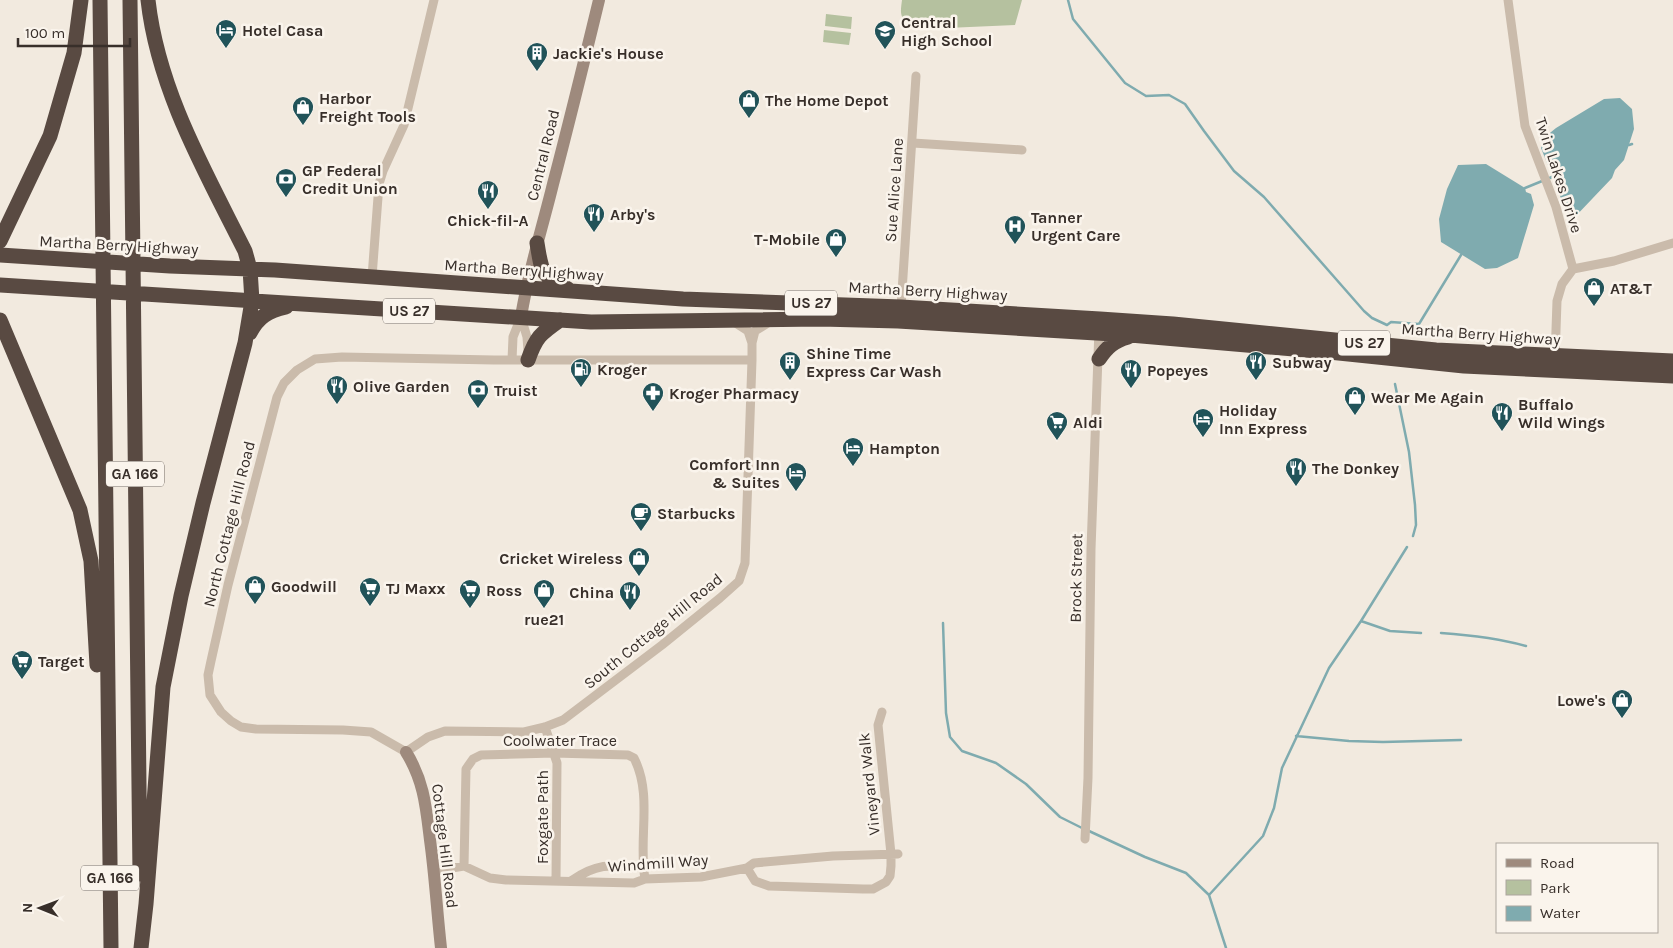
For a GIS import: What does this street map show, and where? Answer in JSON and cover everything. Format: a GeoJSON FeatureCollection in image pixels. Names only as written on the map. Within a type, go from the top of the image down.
{"type":"FeatureCollection","features":[{"type":"Feature","properties":{"kind":"highway"},"geometry":{"type":"LineString","coordinates":[[0,241],[50,136],[70,71],[81,0]]}},
{"type":"Feature","properties":{"kind":"highway","name":"GA 166"},"geometry":{"type":"LineString","coordinates":[[100,0],[111,948]]}},
{"type":"Feature","properties":{"kind":"highway","name":"GA 166"},"geometry":{"type":"LineString","coordinates":[[130,0],[141,948]]}},
{"type":"Feature","properties":{"kind":"highway"},"geometry":{"type":"LineString","coordinates":[[141,948],[163,687],[181,596],[245,343],[252,300],[250,268],[245,251],[186,132],[167,82],[148,0]]}},
{"type":"Feature","properties":{"kind":"highway"},"geometry":{"type":"LineString","coordinates":[[537,243],[542,270],[546,276],[572,291]]}},
{"type":"Feature","properties":{"kind":"highway","name":"Martha Berry Highway"},"geometry":{"type":"LineString","coordinates":[[0,255],[170,266],[250,268],[900,314],[1100,326],[1173,324],[1436,350],[1673,361]]}},
{"type":"Feature","properties":{"kind":"highway","name":"Martha Berry Highway"},"geometry":{"type":"LineString","coordinates":[[0,286],[521,318],[616,322],[821,319],[900,314],[1073,331],[1100,326],[1134,336],[1329,352],[1464,366],[1552,372],[1673,376]]}},
{"type":"Feature","properties":{"kind":"highway"},"geometry":{"type":"LineString","coordinates":[[245,343],[254,325],[264,314],[297,304]]}},
{"type":"Feature","properties":{"kind":"highway"},"geometry":{"type":"LineString","coordinates":[[0,320],[80,510],[86,532],[91,561],[96,622],[101,764],[109,808]]}},
{"type":"Feature","properties":{"kind":"highway"},"geometry":{"type":"LineString","coordinates":[[528,360],[534,342],[542,332],[560,320]]}},
{"type":"Feature","properties":{"kind":"highway"},"geometry":{"type":"LineString","coordinates":[[1073,331],[1094,347],[1098,359]]}},
{"type":"Feature","properties":{"kind":"highway"},"geometry":{"type":"LineString","coordinates":[[1098,359],[1112,343],[1134,336]]}},
{"type":"Feature","properties":{"kind":"street"},"geometry":{"type":"LineString","coordinates":[[372,277],[379,184],[404,126],[434,0]]}},
{"type":"Feature","properties":{"kind":"street","name":"Central Road"},"geometry":{"type":"LineString","coordinates":[[512,360],[513,337],[521,318],[537,243],[599,0]]}},
{"type":"Feature","properties":{"kind":"street","name":"Twin Lakes Drive"},"geometry":{"type":"LineString","coordinates":[[1508,0],[1525,126],[1556,207],[1573,269]]}},
{"type":"Feature","properties":{"kind":"street","name":"Sue Alice Lane"},"geometry":{"type":"LineString","coordinates":[[900,314],[916,76]]}},
{"type":"Feature","properties":{"kind":"street"},"geometry":{"type":"LineString","coordinates":[[912,143],[1022,150]]}},
{"type":"Feature","properties":{"kind":"street"},"geometry":{"type":"LineString","coordinates":[[1552,372],[1555,356],[1557,301],[1562,284],[1573,269],[1614,260],[1673,243]]}},
{"type":"Feature","properties":{"kind":"street","name":"Central Road"},"geometry":{"type":"LineString","coordinates":[[521,318],[527,337],[528,360]]}},
{"type":"Feature","properties":{"kind":"street"},"geometry":{"type":"LineString","coordinates":[[732,320],[748,331],[752,343]]}},
{"type":"Feature","properties":{"kind":"street"},"geometry":{"type":"LineString","coordinates":[[752,343],[755,331],[774,320]]}},
{"type":"Feature","properties":{"kind":"street","name":"Brock Street"},"geometry":{"type":"LineString","coordinates":[[1085,839],[1088,778],[1091,549],[1100,326]]}},
{"type":"Feature","properties":{"kind":"street","name":"South Cottage Hill Road"},"geometry":{"type":"LineString","coordinates":[[406,752],[428,737],[445,731],[524,732],[563,720],[662,645],[739,581],[745,563],[752,343]]}},
{"type":"Feature","properties":{"kind":"street","name":"North Cottage Hill Road"},"geometry":{"type":"LineString","coordinates":[[406,752],[371,732],[241,727],[221,712],[210,695],[208,675],[210,661],[277,397],[284,383],[297,370],[315,359],[342,357],[512,360]]}},
{"type":"Feature","properties":{"kind":"street"},"geometry":{"type":"LineString","coordinates":[[512,360],[752,360]]}},
{"type":"Feature","properties":{"kind":"street","name":"Vineyard Walk"},"geometry":{"type":"LineString","coordinates":[[882,712],[878,725],[895,854]]}},
{"type":"Feature","properties":{"kind":"street","name":"Foxgate Path"},"geometry":{"type":"LineString","coordinates":[[545,727],[557,763],[556,880]]}},
{"type":"Feature","properties":{"kind":"street","name":"Cottage Hill Road"},"geometry":{"type":"LineString","coordinates":[[406,752],[415,766],[423,789],[434,871],[441,948]]}},
{"type":"Feature","properties":{"kind":"street","name":"Coolwater Trace"},"geometry":{"type":"LineString","coordinates":[[464,866],[466,768],[473,760],[481,755],[554,753],[616,755],[634,758],[638,765],[645,808],[645,879]]}},
{"type":"Feature","properties":{"kind":"street"},"geometry":{"type":"LineString","coordinates":[[747,868],[755,882],[769,886],[873,889],[886,882],[890,876],[895,854]]}},
{"type":"Feature","properties":{"kind":"street","name":"Windmill Way"},"geometry":{"type":"LineString","coordinates":[[464,866],[490,878],[506,880],[634,883],[645,879],[701,877],[747,868],[754,863],[833,856],[895,854]]}},
{"type":"Feature","properties":{"kind":"street"},"geometry":{"type":"LineString","coordinates":[[434,871],[464,866]]}},
{"type":"Feature","properties":{"kind":"street","name":"Windmill Way"},"geometry":{"type":"LineString","coordinates":[[571,881],[587,870],[602,866],[644,868]]}},
{"type":"Feature","properties":{"kind":"green space"},"geometry":{"type":"Polygon","coordinates":[[[902,0],[1022,0],[1015,25],[947,28],[906,22],[901,15],[902,0]]]}},
{"type":"Feature","properties":{"kind":"green space"},"geometry":{"type":"Polygon","coordinates":[[[826,14],[852,17],[851,29],[825,26],[826,14]]]}},
{"type":"Feature","properties":{"kind":"green space"},"geometry":{"type":"Polygon","coordinates":[[[824,30],[851,33],[849,45],[823,42],[824,30]]]}},
{"type":"Feature","properties":{"kind":"water"},"geometry":{"type":"Polygon","coordinates":[[[1620,98],[1632,109],[1634,129],[1624,160],[1615,170],[1612,178],[1572,220],[1572,217],[1568,216],[1541,148],[1545,137],[1556,128],[1604,99],[1620,98]]]}},
{"type":"Feature","properties":{"kind":"water"},"geometry":{"type":"Polygon","coordinates":[[[1486,164],[1525,188],[1526,192],[1531,194],[1534,205],[1518,258],[1497,268],[1485,269],[1441,242],[1439,219],[1447,189],[1458,165],[1486,164]]]}},
{"type":"Feature","properties":{"kind":"waterway"},"geometry":{"type":"LineString","coordinates":[[1068,0],[1073,19],[1125,83],[1146,96],[1169,95],[1185,104],[1234,171],[1264,197],[1372,318],[1387,325],[1391,322],[1419,324],[1461,255]]}},
{"type":"Feature","properties":{"kind":"waterway"},"geometry":{"type":"LineString","coordinates":[[1525,188],[1552,177]]}},
{"type":"Feature","properties":{"kind":"waterway"},"geometry":{"type":"LineString","coordinates":[[1395,384],[1409,452],[1416,525],[1413,536]]}},
{"type":"Feature","properties":{"kind":"waterway"},"geometry":{"type":"LineString","coordinates":[[1209,895],[1263,836],[1274,808],[1282,768],[1329,668],[1407,547]]}},
{"type":"Feature","properties":{"kind":"waterway"},"geometry":{"type":"LineString","coordinates":[[1361,621],[1390,631],[1421,633]]}},
{"type":"Feature","properties":{"kind":"waterway"},"geometry":{"type":"LineString","coordinates":[[943,623],[946,713],[950,737],[962,751],[996,763],[1026,784],[1060,817],[1084,829]]}},
{"type":"Feature","properties":{"kind":"waterway"},"geometry":{"type":"LineString","coordinates":[[1441,633],[1484,637],[1526,646]]}},
{"type":"Feature","properties":{"kind":"waterway"},"geometry":{"type":"LineString","coordinates":[[1296,736],[1383,742],[1461,740]]}},
{"type":"Feature","properties":{"kind":"waterway"},"geometry":{"type":"LineString","coordinates":[[1089,831],[1145,857],[1186,873],[1209,895],[1226,948]]}},
{"type":"Feature","properties":{"kind":"place","name":"Hotel Casa"},"geometry":{"type":"Point","coordinates":[226,49]}},
{"type":"Feature","properties":{"kind":"place","name":"Central High School"},"geometry":{"type":"Point","coordinates":[885,50]}},
{"type":"Feature","properties":{"kind":"place","name":"Jackie's House"},"geometry":{"type":"Point","coordinates":[537,72]}},
{"type":"Feature","properties":{"kind":"place","name":"The Home Depot"},"geometry":{"type":"Point","coordinates":[749,119]}},
{"type":"Feature","properties":{"kind":"place","name":"Harbor Freight Tools"},"geometry":{"type":"Point","coordinates":[303,126]}},
{"type":"Feature","properties":{"kind":"place","name":"GP Federal Credit Union"},"geometry":{"type":"Point","coordinates":[286,198]}},
{"type":"Feature","properties":{"kind":"place","name":"Chick-fil-A"},"geometry":{"type":"Point","coordinates":[488,210]}},
{"type":"Feature","properties":{"kind":"place","name":"Arby's"},"geometry":{"type":"Point","coordinates":[594,233]}},
{"type":"Feature","properties":{"kind":"place","name":"Tanner Urgent Care"},"geometry":{"type":"Point","coordinates":[1015,245]}},
{"type":"Feature","properties":{"kind":"place","name":"T-Mobile"},"geometry":{"type":"Point","coordinates":[836,258]}},
{"type":"Feature","properties":{"kind":"place","name":"AT&T"},"geometry":{"type":"Point","coordinates":[1594,307]}},
{"type":"Feature","properties":{"kind":"place","name":"Shine Time Express Car Wash"},"geometry":{"type":"Point","coordinates":[790,381]}},
{"type":"Feature","properties":{"kind":"place","name":"Subway"},"geometry":{"type":"Point","coordinates":[1256,381]}},
{"type":"Feature","properties":{"kind":"place","name":"Kroger"},"geometry":{"type":"Point","coordinates":[581,388]}},
{"type":"Feature","properties":{"kind":"place","name":"Popeyes"},"geometry":{"type":"Point","coordinates":[1131,389]}},
{"type":"Feature","properties":{"kind":"place","name":"Olive Garden"},"geometry":{"type":"Point","coordinates":[337,405]}},
{"type":"Feature","properties":{"kind":"place","name":"Truist"},"geometry":{"type":"Point","coordinates":[478,409]}},
{"type":"Feature","properties":{"kind":"place","name":"Kroger Pharmacy"},"geometry":{"type":"Point","coordinates":[653,412]}},
{"type":"Feature","properties":{"kind":"place","name":"Wear Me Again"},"geometry":{"type":"Point","coordinates":[1355,416]}},
{"type":"Feature","properties":{"kind":"place","name":"Buffalo Wild Wings"},"geometry":{"type":"Point","coordinates":[1502,432]}},
{"type":"Feature","properties":{"kind":"place","name":"Holiday Inn Express"},"geometry":{"type":"Point","coordinates":[1203,438]}},
{"type":"Feature","properties":{"kind":"place","name":"Aldi"},"geometry":{"type":"Point","coordinates":[1057,441]}},
{"type":"Feature","properties":{"kind":"place","name":"Hampton"},"geometry":{"type":"Point","coordinates":[853,467]}},
{"type":"Feature","properties":{"kind":"place","name":"The Donkey"},"geometry":{"type":"Point","coordinates":[1296,487]}},
{"type":"Feature","properties":{"kind":"place","name":"Comfort Inn & Suites"},"geometry":{"type":"Point","coordinates":[796,492]}},
{"type":"Feature","properties":{"kind":"place","name":"Starbucks"},"geometry":{"type":"Point","coordinates":[641,532]}},
{"type":"Feature","properties":{"kind":"place","name":"Cricket Wireless"},"geometry":{"type":"Point","coordinates":[639,577]}},
{"type":"Feature","properties":{"kind":"place","name":"Goodwill"},"geometry":{"type":"Point","coordinates":[255,605]}},
{"type":"Feature","properties":{"kind":"place","name":"TJ Maxx"},"geometry":{"type":"Point","coordinates":[370,607]}},
{"type":"Feature","properties":{"kind":"place","name":"Ross"},"geometry":{"type":"Point","coordinates":[470,609]}},
{"type":"Feature","properties":{"kind":"place","name":"rue21"},"geometry":{"type":"Point","coordinates":[544,609]}},
{"type":"Feature","properties":{"kind":"place","name":"China"},"geometry":{"type":"Point","coordinates":[630,611]}},
{"type":"Feature","properties":{"kind":"place","name":"Target"},"geometry":{"type":"Point","coordinates":[22,680]}},
{"type":"Feature","properties":{"kind":"place","name":"Lowe's"},"geometry":{"type":"Point","coordinates":[1622,719]}}]}
